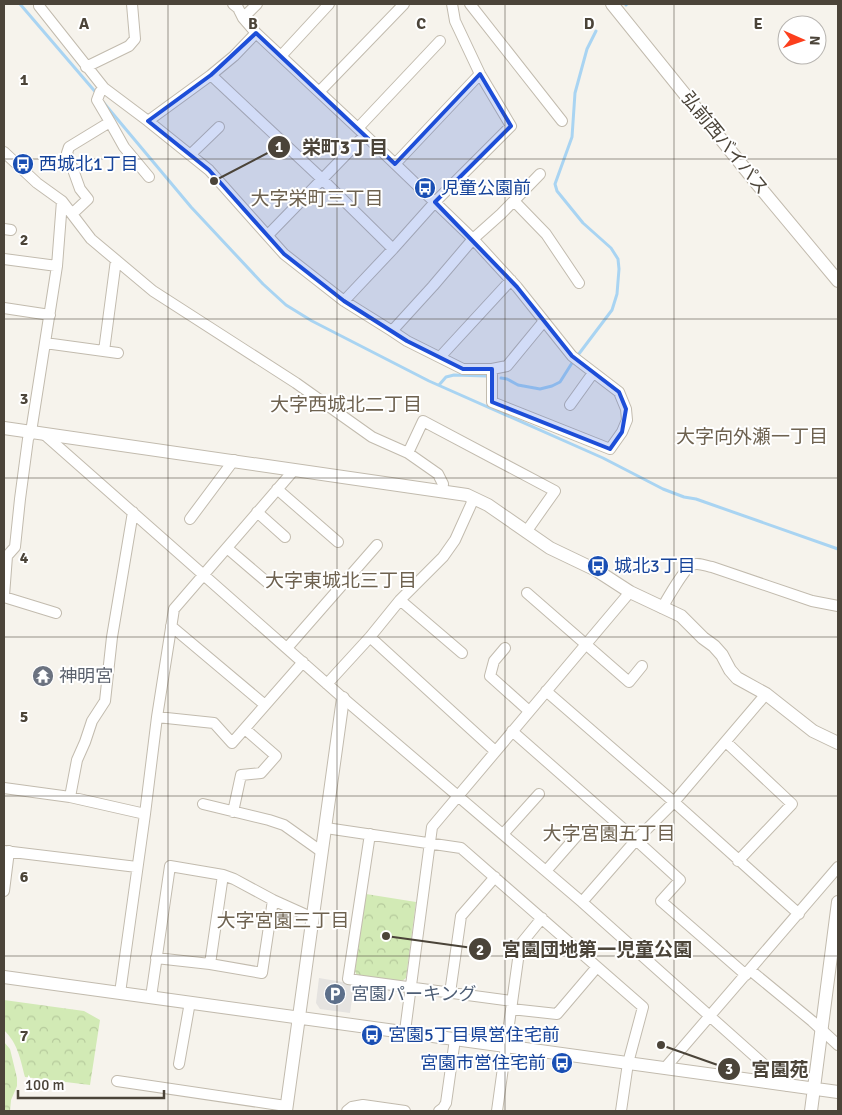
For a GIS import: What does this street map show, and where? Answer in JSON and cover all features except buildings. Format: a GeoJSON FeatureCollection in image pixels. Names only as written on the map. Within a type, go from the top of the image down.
{"type":"FeatureCollection","features":[{"type":"Feature","properties":{"kind":"street"},"geometry":{"type":"LineString","coordinates":[[38,4],[86,67],[100,93],[110,122],[124,147],[150,176]]}},
{"type":"Feature","properties":{"kind":"street"},"geometry":{"type":"LineString","coordinates":[[86,67],[129,46],[135,39],[132,4]]}},
{"type":"Feature","properties":{"kind":"street"},"geometry":{"type":"LineString","coordinates":[[233,4],[256,33],[362,131],[473,239],[511,280],[575,358],[619,392],[626,409],[627,420],[622,432],[610,449],[492,402],[492,369]]}},
{"type":"Feature","properties":{"kind":"street"},"geometry":{"type":"LineString","coordinates":[[243,18],[257,4]]}},
{"type":"Feature","properties":{"kind":"street"},"geometry":{"type":"LineString","coordinates":[[281,56],[329,4]]}},
{"type":"Feature","properties":{"kind":"street"},"geometry":{"type":"LineString","coordinates":[[319,92],[404,4]]}},
{"type":"Feature","properties":{"kind":"street"},"geometry":{"type":"LineString","coordinates":[[344,301],[435,202],[511,126],[480,74],[455,21],[452,4]]}},
{"type":"Feature","properties":{"kind":"street"},"geometry":{"type":"LineString","coordinates":[[470,4],[562,121]]}},
{"type":"Feature","properties":{"kind":"street","name":"弘前西バイパス"},"geometry":{"type":"LineString","coordinates":[[612,4],[838,281]]}},
{"type":"Feature","properties":{"kind":"street"},"geometry":{"type":"LineString","coordinates":[[148,121],[211,75],[234,56],[256,33]]}},
{"type":"Feature","properties":{"kind":"street"},"geometry":{"type":"LineString","coordinates":[[268,235],[322,179],[440,41]]}},
{"type":"Feature","properties":{"kind":"street"},"geometry":{"type":"LineString","coordinates":[[395,164],[480,74]]}},
{"type":"Feature","properties":{"kind":"street"},"geometry":{"type":"LineString","coordinates":[[211,75],[322,179],[393,249]]}},
{"type":"Feature","properties":{"kind":"street"},"geometry":{"type":"LineString","coordinates":[[100,93],[148,121],[209,170],[284,254],[344,301],[407,341],[462,368],[499,369],[506,366],[544,321]]}},
{"type":"Feature","properties":{"kind":"street"},"geometry":{"type":"LineString","coordinates":[[72,214],[88,199],[80,190],[68,157],[69,147],[110,122]]}},
{"type":"Feature","properties":{"kind":"street"},"geometry":{"type":"LineString","coordinates":[[190,155],[219,127]]}},
{"type":"Feature","properties":{"kind":"street"},"geometry":{"type":"LineString","coordinates":[[4,152],[37,184],[62,201],[91,239],[153,290],[296,383],[372,437],[408,453],[438,474],[443,484],[442,491]]}},
{"type":"Feature","properties":{"kind":"street"},"geometry":{"type":"LineString","coordinates":[[392,331],[473,239],[540,174]]}},
{"type":"Feature","properties":{"kind":"street"},"geometry":{"type":"LineString","coordinates":[[56,613],[4,597],[7,556],[15,547],[28,439],[31,432],[50,315],[57,266],[62,201]]}},
{"type":"Feature","properties":{"kind":"street"},"geometry":{"type":"LineString","coordinates":[[514,201],[546,234],[578,283]]}},
{"type":"Feature","properties":{"kind":"street"},"geometry":{"type":"LineString","coordinates":[[4,259],[57,266]]}},
{"type":"Feature","properties":{"kind":"street"},"geometry":{"type":"LineString","coordinates":[[104,351],[116,260]]}},
{"type":"Feature","properties":{"kind":"street"},"geometry":{"type":"LineString","coordinates":[[440,357],[511,280]]}},
{"type":"Feature","properties":{"kind":"street"},"geometry":{"type":"LineString","coordinates":[[4,308],[50,315]]}},
{"type":"Feature","properties":{"kind":"street"},"geometry":{"type":"LineString","coordinates":[[45,343],[118,353]]}},
{"type":"Feature","properties":{"kind":"street"},"geometry":{"type":"LineString","coordinates":[[570,405],[594,373]]}},
{"type":"Feature","properties":{"kind":"street"},"geometry":{"type":"LineString","coordinates":[[408,453],[423,422],[555,491],[526,532]]}},
{"type":"Feature","properties":{"kind":"street"},"geometry":{"type":"LineString","coordinates":[[4,428],[467,495],[488,505],[550,548],[596,570],[630,592],[681,616],[714,646],[737,678],[766,694],[813,731],[838,744]]}},
{"type":"Feature","properties":{"kind":"street"},"geometry":{"type":"LineString","coordinates":[[45,435],[343,698],[582,902],[788,1086]]}},
{"type":"Feature","properties":{"kind":"street"},"geometry":{"type":"LineString","coordinates":[[190,519],[205,508],[234,460]]}},
{"type":"Feature","properties":{"kind":"street"},"geometry":{"type":"LineString","coordinates":[[120,992],[157,717],[174,609],[294,470]]}},
{"type":"Feature","properties":{"kind":"street"},"geometry":{"type":"LineString","coordinates":[[278,489],[334,539],[338,527]]}},
{"type":"Feature","properties":{"kind":"street"},"geometry":{"type":"LineString","coordinates":[[327,684],[370,637],[400,600],[443,556],[455,540],[474,498]]}},
{"type":"Feature","properties":{"kind":"street"},"geometry":{"type":"LineString","coordinates":[[70,797],[77,760],[92,721],[105,701],[112,637],[132,512]]}},
{"type":"Feature","properties":{"kind":"street"},"geometry":{"type":"LineString","coordinates":[[257,512],[285,537]]}},
{"type":"Feature","properties":{"kind":"street"},"geometry":{"type":"LineString","coordinates":[[4,545],[15,547]]}},
{"type":"Feature","properties":{"kind":"street"},"geometry":{"type":"LineString","coordinates":[[287,648],[377,545]]}},
{"type":"Feature","properties":{"kind":"street"},"geometry":{"type":"LineString","coordinates":[[227,548],[268,583]]}},
{"type":"Feature","properties":{"kind":"street"},"geometry":{"type":"LineString","coordinates":[[662,608],[685,572],[691,565],[698,564],[812,601],[838,606]]}},
{"type":"Feature","properties":{"kind":"street"},"geometry":{"type":"LineString","coordinates":[[405,1032],[432,827],[630,592]]}},
{"type":"Feature","properties":{"kind":"street"},"geometry":{"type":"LineString","coordinates":[[527,593],[629,682],[642,666]]}},
{"type":"Feature","properties":{"kind":"street"},"geometry":{"type":"LineString","coordinates":[[400,600],[462,653]]}},
{"type":"Feature","properties":{"kind":"street"},"geometry":{"type":"LineString","coordinates":[[171,626],[265,705]]}},
{"type":"Feature","properties":{"kind":"street"},"geometry":{"type":"LineString","coordinates":[[370,637],[495,751]]}},
{"type":"Feature","properties":{"kind":"street"},"geometry":{"type":"LineString","coordinates":[[505,648],[494,661],[490,676],[529,711]]}},
{"type":"Feature","properties":{"kind":"street"},"geometry":{"type":"LineString","coordinates":[[157,717],[214,723],[232,742],[303,662]]}},
{"type":"Feature","properties":{"kind":"street"},"geometry":{"type":"LineString","coordinates":[[546,691],[674,802],[798,914]]}},
{"type":"Feature","properties":{"kind":"street"},"geometry":{"type":"LineString","coordinates":[[582,902],[636,840],[674,802],[766,694]]}},
{"type":"Feature","properties":{"kind":"street"},"geometry":{"type":"LineString","coordinates":[[117,1081],[286,1108],[343,698]]}},
{"type":"Feature","properties":{"kind":"street"},"geometry":{"type":"LineString","coordinates":[[233,812],[241,775],[261,773],[276,756],[245,729]]}},
{"type":"Feature","properties":{"kind":"street"},"geometry":{"type":"LineString","coordinates":[[512,731],[680,880],[661,901],[812,1021],[838,1045]]}},
{"type":"Feature","properties":{"kind":"street"},"geometry":{"type":"LineString","coordinates":[[726,742],[792,804],[738,861]]}},
{"type":"Feature","properties":{"kind":"street"},"geometry":{"type":"LineString","coordinates":[[4,788],[70,797],[145,814]]}},
{"type":"Feature","properties":{"kind":"street"},"geometry":{"type":"LineString","coordinates":[[503,834],[539,794]]}},
{"type":"Feature","properties":{"kind":"street"},"geometry":{"type":"LineString","coordinates":[[202,804],[284,825],[322,852]]}},
{"type":"Feature","properties":{"kind":"street"},"geometry":{"type":"LineString","coordinates":[[326,828],[461,848],[643,1007],[628,1063],[621,1111]]}},
{"type":"Feature","properties":{"kind":"street"},"geometry":{"type":"LineString","coordinates":[[546,871],[581,831]]}},
{"type":"Feature","properties":{"kind":"street"},"geometry":{"type":"LineString","coordinates":[[370,834],[348,979],[450,993],[557,1014],[598,967]]}},
{"type":"Feature","properties":{"kind":"street"},"geometry":{"type":"LineString","coordinates":[[4,891],[7,851],[137,867]]}},
{"type":"Feature","properties":{"kind":"street"},"geometry":{"type":"LineString","coordinates":[[151,997],[170,866],[223,875],[234,879],[273,900],[313,918]]}},
{"type":"Feature","properties":{"kind":"street"},"geometry":{"type":"LineString","coordinates":[[665,1068],[838,868]]}},
{"type":"Feature","properties":{"kind":"street"},"geometry":{"type":"LineString","coordinates":[[210,964],[223,875]]}},
{"type":"Feature","properties":{"kind":"street"},"geometry":{"type":"LineString","coordinates":[[450,993],[461,916],[494,877]]}},
{"type":"Feature","properties":{"kind":"street"},"geometry":{"type":"LineString","coordinates":[[156,958],[210,964],[262,974],[273,900]]}},
{"type":"Feature","properties":{"kind":"street"},"geometry":{"type":"LineString","coordinates":[[814,1109],[814,1089],[821,1031],[835,953],[838,902]]}},
{"type":"Feature","properties":{"kind":"street"},"geometry":{"type":"LineString","coordinates":[[497,1111],[520,945],[542,918]]}},
{"type":"Feature","properties":{"kind":"street"},"geometry":{"type":"LineString","coordinates":[[4,977],[838,1092]]}},
{"type":"Feature","properties":{"kind":"street"},"geometry":{"type":"LineString","coordinates":[[180,1064],[190,1002]]}},
{"type":"Feature","properties":{"kind":"street"},"geometry":{"type":"LineString","coordinates":[[439,1111],[446,1103],[455,1038]]}},
{"type":"Feature","properties":{"kind":"street"},"geometry":{"type":"LineString","coordinates":[[182,1047],[193,1048]]}},
{"type":"Feature","properties":{"kind":"street"},"geometry":{"type":"LineString","coordinates":[[347,1111],[352,1107],[363,1105],[405,1111]]}},
{"type":"Feature","properties":{"kind":"highlighted area"},"geometry":{"type":"Polygon","coordinates":[[[256,33],[395,164],[480,74],[511,126],[435,202],[517,287],[572,356],[619,392],[626,409],[622,432],[610,449],[492,402],[492,369],[463,369],[407,341],[344,301],[284,254],[209,170],[148,121],[211,75],[256,33]]]}},
{"type":"Feature","properties":{"kind":"green space"},"geometry":{"type":"Polygon","coordinates":[[[366,894],[416,902],[406,978],[401,982],[357,976],[355,971],[366,894]]]}},
{"type":"Feature","properties":{"kind":"green space"},"geometry":{"type":"Polygon","coordinates":[[[4,1000],[84,1011],[100,1020],[90,1085],[25,1077],[20,1057],[9,1035],[4,1030],[4,1000]]]}},
{"type":"Feature","properties":{"kind":"green space"},"geometry":{"type":"Polygon","coordinates":[[[4,1042],[10,1049],[17,1078],[17,1086],[11,1100],[10,1111],[4,1111],[4,1042]]]}},
{"type":"Feature","properties":{"kind":"shaded area","name":"宮園パーキング"},"geometry":{"type":"Polygon","coordinates":[[[319,978],[354,984],[350,1013],[320,1009],[316,1003],[319,978]]]}},
{"type":"Feature","properties":{"kind":"waterway"},"geometry":{"type":"LineString","coordinates":[[20,4],[98,95]]}},
{"type":"Feature","properties":{"kind":"waterway"},"geometry":{"type":"LineString","coordinates":[[501,378],[518,385],[540,389],[560,382],[612,310],[617,294],[618,259],[611,248],[583,223],[557,191],[555,184],[572,137],[575,93],[587,49],[596,31]]}},
{"type":"Feature","properties":{"kind":"waterway"},"geometry":{"type":"LineString","coordinates":[[103,102],[191,207],[263,284],[286,305],[312,321],[429,381],[603,458],[663,489],[838,549]]}},
{"type":"Feature","properties":{"kind":"waterway"},"geometry":{"type":"LineString","coordinates":[[439,385],[446,377],[454,375],[486,376]]}},
{"type":"Feature","properties":{"kind":"place","name":"西城北1丁目"},"geometry":{"type":"Point","coordinates":[23,164]}},
{"type":"Feature","properties":{"kind":"place","name":"栄町3丁目"},"geometry":{"type":"Point","coordinates":[214,181]}},
{"type":"Feature","properties":{"kind":"place","name":"児童公園前"},"geometry":{"type":"Point","coordinates":[425,188]}},
{"type":"Feature","properties":{"kind":"place","name":"城北3丁目"},"geometry":{"type":"Point","coordinates":[598,566]}},
{"type":"Feature","properties":{"kind":"place","name":"神明宮"},"geometry":{"type":"Point","coordinates":[43,676]}},
{"type":"Feature","properties":{"kind":"place","name":"宮園団地第一児童公園"},"geometry":{"type":"Point","coordinates":[386,936]}},
{"type":"Feature","properties":{"kind":"place","name":"宮園パーキング"},"geometry":{"type":"Point","coordinates":[335,994]}},
{"type":"Feature","properties":{"kind":"place","name":"宮園5丁目県営住宅前"},"geometry":{"type":"Point","coordinates":[372,1035]}},
{"type":"Feature","properties":{"kind":"place","name":"宮園苑"},"geometry":{"type":"Point","coordinates":[661,1045]}},
{"type":"Feature","properties":{"kind":"place","name":"宮園市営住宅前"},"geometry":{"type":"Point","coordinates":[562,1063]}},
{"type":"Feature","properties":{"kind":"district","name":"大字栄町三丁目"},"geometry":{"type":"Point","coordinates":[317,199]}},
{"type":"Feature","properties":{"kind":"district","name":"大字西城北二丁目"},"geometry":{"type":"Point","coordinates":[346,405]}},
{"type":"Feature","properties":{"kind":"district","name":"大字向外瀬一丁目"},"geometry":{"type":"Point","coordinates":[752,437]}},
{"type":"Feature","properties":{"kind":"district","name":"大字東城北三丁目"},"geometry":{"type":"Point","coordinates":[341,581]}},
{"type":"Feature","properties":{"kind":"district","name":"大字宮園五丁目"},"geometry":{"type":"Point","coordinates":[609,834]}},
{"type":"Feature","properties":{"kind":"district","name":"大字宮園三丁目"},"geometry":{"type":"Point","coordinates":[283,921]}}]}
